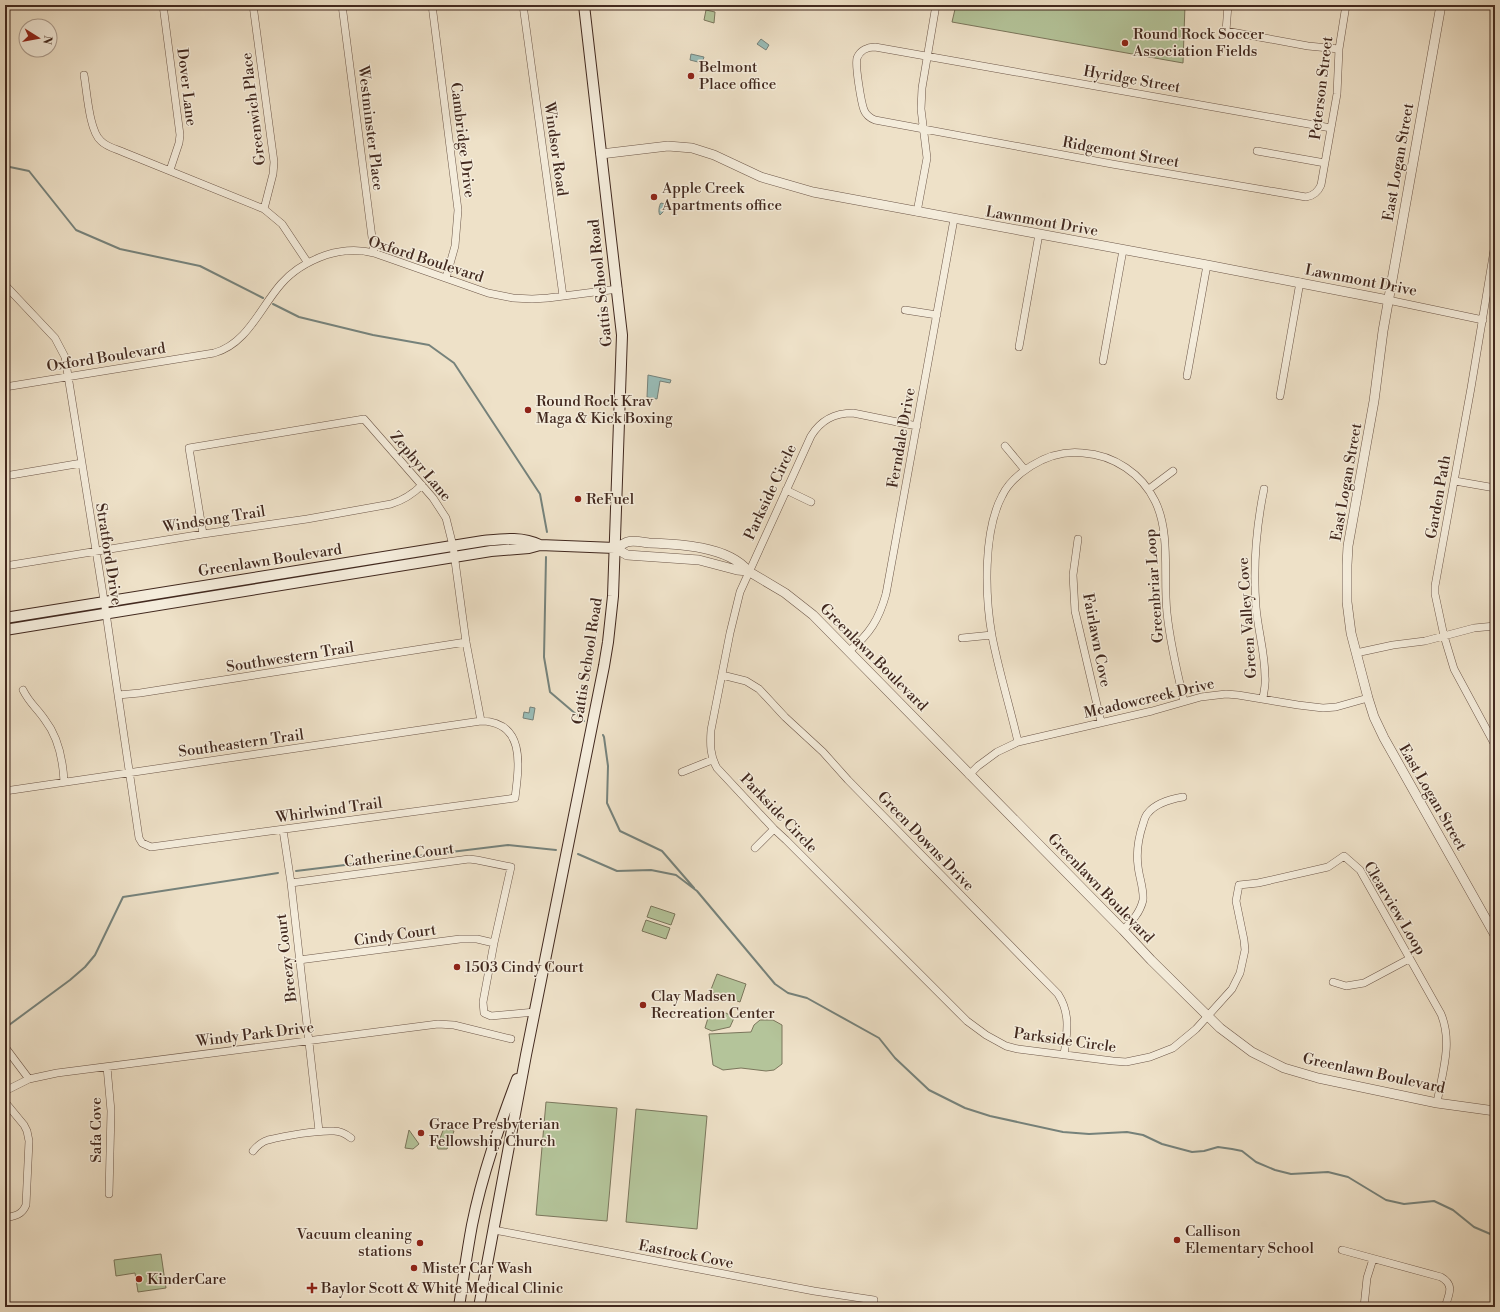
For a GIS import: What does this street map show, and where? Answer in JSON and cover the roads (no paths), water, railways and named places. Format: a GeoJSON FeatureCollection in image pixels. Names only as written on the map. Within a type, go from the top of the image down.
{"type":"FeatureCollection","features":[{"type":"Feature","properties":{"kind":"main road","name":"Gattis School Road"},"geometry":{"type":"LineString","coordinates":[[480,1307],[526,1055],[608,642],[613,596],[622,353],[621,324],[584,5]]}},
{"type":"Feature","properties":{"kind":"main road","name":"Greenlawn Boulevard"},"geometry":{"type":"LineString","coordinates":[[5,618],[453,546],[514,539],[530,540],[540,545]]}},
{"type":"Feature","properties":{"kind":"main road","name":"Greenlawn Boulevard"},"geometry":{"type":"LineString","coordinates":[[5,630],[491,551],[530,548],[540,545],[615,548]]}},
{"type":"Feature","properties":{"kind":"main road","name":"Gattis School Road"},"geometry":{"type":"LineString","coordinates":[[459,1307],[472,1225],[484,1176],[495,1138],[526,1055]]}},
{"type":"Feature","properties":{"kind":"street","name":"Dover Lane"},"geometry":{"type":"LineString","coordinates":[[163,5],[180,135],[179,143],[170,170]]}},
{"type":"Feature","properties":{"kind":"street","name":"Greenwich Place"},"geometry":{"type":"LineString","coordinates":[[253,5],[274,162],[273,174],[264,209]]}},
{"type":"Feature","properties":{"kind":"street","name":"Westminster Place"},"geometry":{"type":"LineString","coordinates":[[342,5],[374,253]]}},
{"type":"Feature","properties":{"kind":"street","name":"Cambridge Drive"},"geometry":{"type":"LineString","coordinates":[[432,5],[458,210],[455,246],[446,278]]}},
{"type":"Feature","properties":{"kind":"street","name":"Windsor Road"},"geometry":{"type":"LineString","coordinates":[[524,5],[563,296]]}},
{"type":"Feature","properties":{"kind":"street"},"geometry":{"type":"LineString","coordinates":[[917,212],[926,164],[926,146],[921,98],[936,5]]}},
{"type":"Feature","properties":{"kind":"street"},"geometry":{"type":"LineString","coordinates":[[1228,5],[1226,31],[1308,46],[1338,49]]}},
{"type":"Feature","properties":{"kind":"street","name":"Peterson Street"},"geometry":{"type":"LineString","coordinates":[[1314,195],[1319,190],[1321,185],[1337,94],[1338,49],[1346,5]]}},
{"type":"Feature","properties":{"kind":"street","name":"East Logan Street"},"geometry":{"type":"LineString","coordinates":[[1441,5],[1388,300],[1374,401],[1347,559],[1347,602],[1351,633],[1374,717],[1384,738],[1495,935]]}},
{"type":"Feature","properties":{"kind":"street","name":"Hyridge Street"},"geometry":{"type":"LineString","coordinates":[[924,129],[875,120],[866,114],[860,92],[857,63],[860,53],[870,47],[875,46],[1331,128]]}},
{"type":"Feature","properties":{"kind":"street"},"geometry":{"type":"LineString","coordinates":[[84,75],[92,125],[96,136],[101,142],[264,209],[282,224],[308,263]]}},
{"type":"Feature","properties":{"kind":"street","name":"Ridgemont Street"},"geometry":{"type":"LineString","coordinates":[[924,129],[1300,197],[1306,198],[1314,195]]}},
{"type":"Feature","properties":{"kind":"street","name":"Lawnmont Drive"},"geometry":{"type":"LineString","coordinates":[[601,154],[668,146],[692,148],[714,155],[761,177],[790,187],[954,219],[1300,282],[1483,320]]}},
{"type":"Feature","properties":{"kind":"street"},"geometry":{"type":"LineString","coordinates":[[1257,151],[1325,163]]}},
{"type":"Feature","properties":{"kind":"street","name":"Ferndale Drive"},"geometry":{"type":"LineString","coordinates":[[849,651],[874,626],[883,605],[954,219]]}},
{"type":"Feature","properties":{"kind":"street"},"geometry":{"type":"LineString","coordinates":[[1019,347],[1039,234]]}},
{"type":"Feature","properties":{"kind":"street","name":"Garden Path"},"geometry":{"type":"LineString","coordinates":[[1495,244],[1455,481],[1435,586],[1435,594],[1450,658],[1458,679],[1495,745]]}},
{"type":"Feature","properties":{"kind":"street"},"geometry":{"type":"LineString","coordinates":[[1102,361],[1123,250]]}},
{"type":"Feature","properties":{"kind":"street","name":"Oxford Boulevard"},"geometry":{"type":"LineString","coordinates":[[5,387],[214,353],[228,348],[243,336],[288,276],[308,263],[339,252],[357,251],[374,253],[488,293],[513,298],[532,299],[618,289]]}},
{"type":"Feature","properties":{"kind":"street"},"geometry":{"type":"LineString","coordinates":[[1187,376],[1207,265]]}},
{"type":"Feature","properties":{"kind":"street"},"geometry":{"type":"LineString","coordinates":[[1280,396],[1300,282]]}},
{"type":"Feature","properties":{"kind":"street","name":"Stratford Drive"},"geometry":{"type":"LineString","coordinates":[[5,285],[55,338],[65,357],[106,613],[139,838],[146,846]]}},
{"type":"Feature","properties":{"kind":"street"},"geometry":{"type":"LineString","coordinates":[[905,310],[937,315]]}},
{"type":"Feature","properties":{"kind":"street","name":"Parkside Circle"},"geometry":{"type":"LineString","coordinates":[[917,426],[853,413],[841,414],[827,419],[815,428],[748,571],[736,603],[711,730],[710,743],[712,760],[717,768],[774,829],[854,907],[933,988],[977,1029],[1012,1047],[1024,1050],[1113,1061],[1132,1061],[1162,1053],[1178,1044],[1196,1029],[1208,1016]]}},
{"type":"Feature","properties":{"kind":"street","name":"Zephyr Lane"},"geometry":{"type":"LineString","coordinates":[[203,534],[189,448],[364,419],[433,498],[446,518],[453,546],[466,642],[481,721]]}},
{"type":"Feature","properties":{"kind":"street"},"geometry":{"type":"LineString","coordinates":[[1005,446],[1025,470]]}},
{"type":"Feature","properties":{"kind":"street","name":"Greenbriar Loop"},"geometry":{"type":"LineString","coordinates":[[1018,742],[992,635],[988,587],[988,558],[992,524],[997,507],[1005,491],[1025,470],[1059,454],[1083,453],[1106,458],[1119,464],[1136,476],[1149,489],[1163,523],[1167,613],[1173,655],[1184,701]]}},
{"type":"Feature","properties":{"kind":"street"},"geometry":{"type":"LineString","coordinates":[[5,476],[82,464]]}},
{"type":"Feature","properties":{"kind":"street"},"geometry":{"type":"LineString","coordinates":[[1149,489],[1173,471]]}},
{"type":"Feature","properties":{"kind":"street"},"geometry":{"type":"LineString","coordinates":[[1455,481],[1495,488]]}},
{"type":"Feature","properties":{"kind":"street","name":"Windsong Trail"},"geometry":{"type":"LineString","coordinates":[[5,566],[307,519],[391,504],[410,496],[422,485]]}},
{"type":"Feature","properties":{"kind":"street","name":"Green Valley Cove"},"geometry":{"type":"LineString","coordinates":[[1263,698],[1266,679],[1264,656],[1256,608],[1254,577],[1258,518],[1264,489]]}},
{"type":"Feature","properties":{"kind":"street"},"geometry":{"type":"LineString","coordinates":[[786,490],[811,502]]}},
{"type":"Feature","properties":{"kind":"street","name":"Fairlawn Cove"},"geometry":{"type":"LineString","coordinates":[[1078,539],[1073,575],[1075,611],[1101,722]]}},
{"type":"Feature","properties":{"kind":"street","name":"Greenlawn Boulevard"},"geometry":{"type":"LineString","coordinates":[[615,548],[628,542],[686,545],[728,556],[744,566],[748,571],[785,593],[799,604],[849,651],[1151,960],[1234,1040],[1252,1052],[1284,1068],[1318,1078],[1437,1103],[1495,1111]]}},
{"type":"Feature","properties":{"kind":"street","name":"Greenlawn Boulevard"},"geometry":{"type":"LineString","coordinates":[[615,548],[627,555],[699,560],[737,570],[748,571]]}},
{"type":"Feature","properties":{"kind":"street"},"geometry":{"type":"LineString","coordinates":[[1356,653],[1393,645],[1425,641],[1474,628],[1495,626]]}},
{"type":"Feature","properties":{"kind":"street"},"geometry":{"type":"LineString","coordinates":[[962,638],[992,635]]}},
{"type":"Feature","properties":{"kind":"street","name":"Southwestern Trail"},"geometry":{"type":"LineString","coordinates":[[118,695],[140,693],[466,642]]}},
{"type":"Feature","properties":{"kind":"street","name":"Green Downs Drive"},"geometry":{"type":"LineString","coordinates":[[722,675],[746,681],[759,690],[823,752],[848,780],[1058,994],[1066,1012],[1068,1021],[1064,1055]]}},
{"type":"Feature","properties":{"kind":"street"},"geometry":{"type":"LineString","coordinates":[[23,690],[28,701],[46,720],[57,741],[63,763],[64,782]]}},
{"type":"Feature","properties":{"kind":"street","name":"Meadowcreek Drive"},"geometry":{"type":"LineString","coordinates":[[969,775],[997,752],[1018,742],[1060,734],[1101,722],[1152,711],[1201,697],[1226,694],[1263,698],[1298,706],[1323,708],[1336,707],[1368,698]]}},
{"type":"Feature","properties":{"kind":"street","name":"Southeastern Trail"},"geometry":{"type":"LineString","coordinates":[[5,791],[481,721]]}},
{"type":"Feature","properties":{"kind":"street","name":"Whirlwind Trail"},"geometry":{"type":"LineString","coordinates":[[146,846],[151,847],[283,830],[387,814],[515,798],[519,760],[515,743],[503,727],[496,723],[481,721]]}},
{"type":"Feature","properties":{"kind":"street"},"geometry":{"type":"LineString","coordinates":[[682,772],[712,760]]}},
{"type":"Feature","properties":{"kind":"street"},"geometry":{"type":"LineString","coordinates":[[1123,930],[1135,917],[1142,900],[1143,894],[1136,857],[1138,839],[1147,814],[1165,801],[1183,797]]}},
{"type":"Feature","properties":{"kind":"street"},"geometry":{"type":"LineString","coordinates":[[755,848],[774,829]]}},
{"type":"Feature","properties":{"kind":"street","name":"Breezy Court"},"geometry":{"type":"LineString","coordinates":[[283,830],[291,883],[319,1131]]}},
{"type":"Feature","properties":{"kind":"street","name":"Clearview Loop"},"geometry":{"type":"LineString","coordinates":[[1208,1016],[1232,989],[1240,973],[1244,960],[1244,940],[1236,901],[1240,885],[1258,883],[1328,867],[1344,856],[1360,870],[1441,1014],[1447,1033],[1447,1048],[1437,1103]]}},
{"type":"Feature","properties":{"kind":"street","name":"Catherine Court"},"geometry":{"type":"LineString","coordinates":[[291,883],[469,859],[511,867],[494,943]]}},
{"type":"Feature","properties":{"kind":"street","name":"Cindy Court"},"geometry":{"type":"LineString","coordinates":[[299,960],[460,939],[477,939],[494,943]]}},
{"type":"Feature","properties":{"kind":"street"},"geometry":{"type":"LineString","coordinates":[[494,943],[483,1002],[484,1013],[491,1016],[535,1012]]}},
{"type":"Feature","properties":{"kind":"street"},"geometry":{"type":"LineString","coordinates":[[1333,982],[1346,986],[1364,983],[1409,959]]}},
{"type":"Feature","properties":{"kind":"street","name":"Windy Park Drive"},"geometry":{"type":"LineString","coordinates":[[5,1091],[29,1079],[57,1073],[438,1024],[454,1025],[511,1039]]}},
{"type":"Feature","properties":{"kind":"street"},"geometry":{"type":"LineString","coordinates":[[5,1047],[29,1079]]}},
{"type":"Feature","properties":{"kind":"street","name":"Safa Cove"},"geometry":{"type":"LineString","coordinates":[[107,1067],[111,1111],[109,1194]]}},
{"type":"Feature","properties":{"kind":"street"},"geometry":{"type":"LineString","coordinates":[[5,1102],[24,1125],[27,1131],[28,1141],[26,1205],[24,1211],[20,1214],[5,1218]]}},
{"type":"Feature","properties":{"kind":"street"},"geometry":{"type":"LineString","coordinates":[[252,1151],[257,1145],[267,1140],[319,1131],[335,1131],[345,1134],[351,1138]]}},
{"type":"Feature","properties":{"kind":"street","name":"Eastrock Cove"},"geometry":{"type":"LineString","coordinates":[[494,1230],[814,1291],[874,1300]]}},
{"type":"Feature","properties":{"kind":"street"},"geometry":{"type":"LineString","coordinates":[[1342,1250],[1441,1277],[1450,1284],[1450,1291],[1445,1307]]}},
{"type":"Feature","properties":{"kind":"street"},"geometry":{"type":"LineString","coordinates":[[1364,1307],[1367,1278],[1373,1259]]}},
{"type":"Feature","properties":{"kind":"water"},"geometry":{"type":"Polygon","coordinates":[[[761,39],[769,45],[766,50],[757,44],[761,39]]]}},
{"type":"Feature","properties":{"kind":"water"},"geometry":{"type":"Polygon","coordinates":[[[691,54],[704,57],[702,63],[690,60],[691,54]]]}},
{"type":"Feature","properties":{"kind":"water"},"geometry":{"type":"Polygon","coordinates":[[[661,203],[665,204],[666,209],[660,215],[659,209],[661,203]]]}},
{"type":"Feature","properties":{"kind":"water"},"geometry":{"type":"Polygon","coordinates":[[[648,375],[671,380],[670,383],[660,381],[657,399],[647,397],[648,375]]]}},
{"type":"Feature","properties":{"kind":"water"},"geometry":{"type":"Polygon","coordinates":[[[530,707],[535,708],[533,720],[523,718],[524,712],[529,713],[530,707]]]}},
{"type":"Feature","properties":{"kind":"waterway"},"geometry":{"type":"LineString","coordinates":[[5,166],[29,171],[76,230],[120,249],[200,266],[263,298]]}},
{"type":"Feature","properties":{"kind":"waterway"},"geometry":{"type":"LineString","coordinates":[[273,304],[299,317],[373,335],[429,345],[454,363],[540,494],[547,532]]}},
{"type":"Feature","properties":{"kind":"waterway"},"geometry":{"type":"LineString","coordinates":[[546,557],[544,657],[550,692],[584,721]]}},
{"type":"Feature","properties":{"kind":"waterway"},"geometry":{"type":"LineString","coordinates":[[603,735],[608,766],[607,803],[620,831],[662,851],[694,888]]}},
{"type":"Feature","properties":{"kind":"waterway"},"geometry":{"type":"LineString","coordinates":[[296,871],[508,845],[556,850]]}},
{"type":"Feature","properties":{"kind":"waterway"},"geometry":{"type":"LineString","coordinates":[[578,854],[617,871],[651,870],[676,875],[697,891],[775,984],[788,993],[807,998],[879,1038],[895,1058],[929,1090],[965,1108],[990,1116],[1063,1132],[1089,1134],[1127,1132],[1143,1135],[1162,1144],[1192,1152],[1204,1151],[1218,1147],[1242,1151],[1256,1162],[1275,1170],[1291,1174],[1328,1172],[1348,1177],[1386,1200],[1404,1204],[1434,1201],[1453,1210],[1474,1227],[1495,1236]]}},
{"type":"Feature","properties":{"kind":"waterway"},"geometry":{"type":"LineString","coordinates":[[5,1028],[70,980],[85,967],[95,955],[123,897],[278,873]]}},
{"type":"Feature","properties":{"kind":"place","name":"Round Rock Soccer Association Fields"},"geometry":{"type":"Point","coordinates":[1125,43]}},
{"type":"Feature","properties":{"kind":"place","name":"Belmont Place office"},"geometry":{"type":"Point","coordinates":[691,76]}},
{"type":"Feature","properties":{"kind":"place","name":"Apple Creek Apartments office"},"geometry":{"type":"Point","coordinates":[654,197]}},
{"type":"Feature","properties":{"kind":"place","name":"Round Rock Krav Maga & Kick Boxing"},"geometry":{"type":"Point","coordinates":[528,410]}},
{"type":"Feature","properties":{"kind":"place","name":"ReFuel"},"geometry":{"type":"Point","coordinates":[578,499]}},
{"type":"Feature","properties":{"kind":"place","name":"1503 Cindy Court"},"geometry":{"type":"Point","coordinates":[457,967]}},
{"type":"Feature","properties":{"kind":"place","name":"Clay Madsen Recreation Center"},"geometry":{"type":"Point","coordinates":[643,1005]}},
{"type":"Feature","properties":{"kind":"place","name":"Grace Presbyterian Fellowship Church"},"geometry":{"type":"Point","coordinates":[421,1133]}},
{"type":"Feature","properties":{"kind":"place","name":"Callison Elementary School"},"geometry":{"type":"Point","coordinates":[1177,1240]}},
{"type":"Feature","properties":{"kind":"place","name":"Vacuum cleaning stations"},"geometry":{"type":"Point","coordinates":[420,1243]}},
{"type":"Feature","properties":{"kind":"place","name":"Mister Car Wash"},"geometry":{"type":"Point","coordinates":[414,1268]}},
{"type":"Feature","properties":{"kind":"place","name":"KinderCare"},"geometry":{"type":"Point","coordinates":[139,1279]}},
{"type":"Feature","properties":{"kind":"place","name":"Baylor Scott & White Medical Clinic"},"geometry":{"type":"Point","coordinates":[312,1288]}}]}
